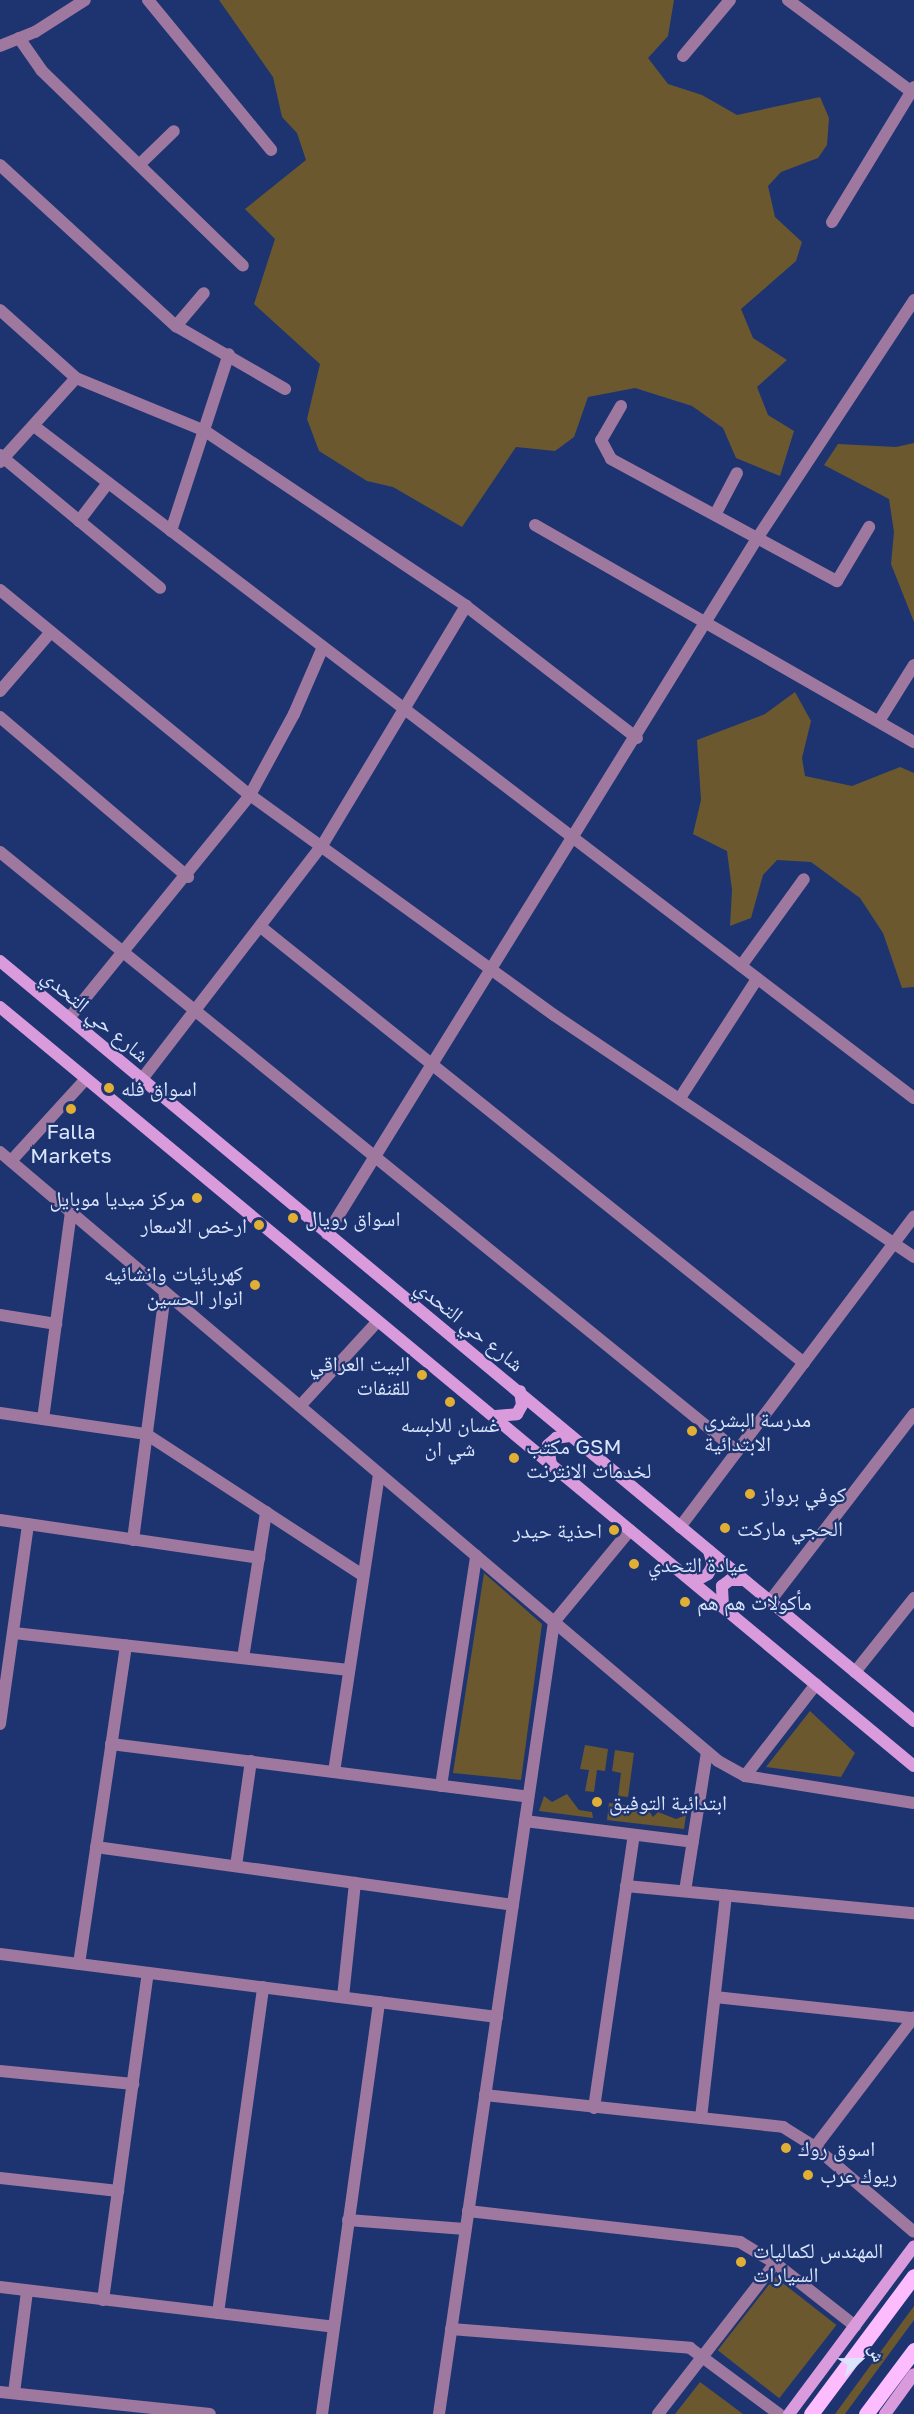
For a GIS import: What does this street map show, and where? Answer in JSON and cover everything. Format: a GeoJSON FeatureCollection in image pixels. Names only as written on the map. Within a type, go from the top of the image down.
{"type":"FeatureCollection","features":[{"type":"Feature","properties":{"kind":"main road","name":"شارع حي التحدي"},"geometry":{"type":"LineString","coordinates":[[0,962],[520,1391],[570,1436],[914,1721]]}},
{"type":"Feature","properties":{"kind":"main road"},"geometry":{"type":"LineString","coordinates":[[0,1007],[914,1766]]}},
{"type":"Feature","properties":{"kind":"main road"},"geometry":{"type":"LineString","coordinates":[[495,1416],[508,1418],[517,1414],[522,1405],[520,1391]]}},
{"type":"Feature","properties":{"kind":"main road"},"geometry":{"type":"LineString","coordinates":[[552,1465],[548,1445],[560,1436],[570,1436]]}},
{"type":"Feature","properties":{"kind":"main road"},"geometry":{"type":"LineString","coordinates":[[685,1576],[694,1579],[708,1574],[713,1560],[705,1547]]}},
{"type":"Feature","properties":{"kind":"main road"},"geometry":{"type":"LineString","coordinates":[[725,1609],[720,1600],[722,1586],[730,1580],[744,1580]]}},
{"type":"Feature","properties":{"kind":"main road"},"geometry":{"type":"LineString","coordinates":[[789,2414],[914,2246]]}},
{"type":"Feature","properties":{"kind":"main road"},"geometry":{"type":"LineString","coordinates":[[811,2414],[914,2276]]}},
{"type":"Feature","properties":{"kind":"main road"},"geometry":{"type":"LineString","coordinates":[[866,2414],[914,2350]]}},
{"type":"Feature","properties":{"kind":"main road"},"geometry":{"type":"LineString","coordinates":[[885,2414],[914,2374]]}},
{"type":"Feature","properties":{"kind":"street"},"geometry":{"type":"LineString","coordinates":[[0,46],[20,38],[86,0]]}},
{"type":"Feature","properties":{"kind":"street"},"geometry":{"type":"LineString","coordinates":[[148,0],[271,150]]}},
{"type":"Feature","properties":{"kind":"street"},"geometry":{"type":"LineString","coordinates":[[683,56],[730,0]]}},
{"type":"Feature","properties":{"kind":"street"},"geometry":{"type":"LineString","coordinates":[[788,0],[913,89],[831,222]]}},
{"type":"Feature","properties":{"kind":"street"},"geometry":{"type":"LineString","coordinates":[[20,38],[41,70],[243,266]]}},
{"type":"Feature","properties":{"kind":"street"},"geometry":{"type":"LineString","coordinates":[[140,164],[174,131]]}},
{"type":"Feature","properties":{"kind":"street"},"geometry":{"type":"LineString","coordinates":[[0,165],[176,326],[229,354],[285,388]]}},
{"type":"Feature","properties":{"kind":"street"},"geometry":{"type":"LineString","coordinates":[[176,326],[204,293]]}},
{"type":"Feature","properties":{"kind":"street"},"geometry":{"type":"LineString","coordinates":[[327,1234],[572,837],[638,738],[758,537],[914,300]]}},
{"type":"Feature","properties":{"kind":"street"},"geometry":{"type":"LineString","coordinates":[[0,310],[76,378],[205,431],[466,606],[638,738]]}},
{"type":"Feature","properties":{"kind":"street"},"geometry":{"type":"LineString","coordinates":[[171,531],[229,354]]}},
{"type":"Feature","properties":{"kind":"street"},"geometry":{"type":"LineString","coordinates":[[76,378],[1,459],[160,588]]}},
{"type":"Feature","properties":{"kind":"street"},"geometry":{"type":"LineString","coordinates":[[621,406],[600,440],[611,459],[716,513],[837,581],[869,527]]}},
{"type":"Feature","properties":{"kind":"street"},"geometry":{"type":"LineString","coordinates":[[34,426],[914,1098]]}},
{"type":"Feature","properties":{"kind":"street"},"geometry":{"type":"LineString","coordinates":[[716,513],[737,473]]}},
{"type":"Feature","properties":{"kind":"street"},"geometry":{"type":"LineString","coordinates":[[79,521],[108,483]]}},
{"type":"Feature","properties":{"kind":"street"},"geometry":{"type":"LineString","coordinates":[[535,525],[704,625],[914,742]]}},
{"type":"Feature","properties":{"kind":"street"},"geometry":{"type":"LineString","coordinates":[[0,590],[250,795],[323,844],[491,968],[680,1098],[895,1241],[914,1257]]}},
{"type":"Feature","properties":{"kind":"street"},"geometry":{"type":"LineString","coordinates":[[142,1079],[262,928],[323,844],[466,606]]}},
{"type":"Feature","properties":{"kind":"street"},"geometry":{"type":"LineString","coordinates":[[0,691],[51,632]]}},
{"type":"Feature","properties":{"kind":"street"},"geometry":{"type":"LineString","coordinates":[[69,1018],[188,877],[250,795],[294,714],[323,647]]}},
{"type":"Feature","properties":{"kind":"street"},"geometry":{"type":"LineString","coordinates":[[879,721],[914,665]]}},
{"type":"Feature","properties":{"kind":"street"},"geometry":{"type":"LineString","coordinates":[[0,717],[188,877]]}},
{"type":"Feature","properties":{"kind":"street"},"geometry":{"type":"LineString","coordinates":[[0,852],[737,1451]]}},
{"type":"Feature","properties":{"kind":"street"},"geometry":{"type":"LineString","coordinates":[[741,966],[804,879]]}},
{"type":"Feature","properties":{"kind":"street"},"geometry":{"type":"LineString","coordinates":[[262,928],[430,1067],[804,1363]]}},
{"type":"Feature","properties":{"kind":"street"},"geometry":{"type":"LineString","coordinates":[[680,1098],[757,979]]}},
{"type":"Feature","properties":{"kind":"street"},"geometry":{"type":"LineString","coordinates":[[11,1161],[86,1078]]}},
{"type":"Feature","properties":{"kind":"street"},"geometry":{"type":"LineString","coordinates":[[0,1152],[707,1752],[745,1776],[914,1803]]}},
{"type":"Feature","properties":{"kind":"street"},"geometry":{"type":"LineString","coordinates":[[43,1419],[71,1213]]}},
{"type":"Feature","properties":{"kind":"street"},"geometry":{"type":"LineString","coordinates":[[680,1527],[914,1216]]}},
{"type":"Feature","properties":{"kind":"street"},"geometry":{"type":"LineString","coordinates":[[133,1540],[165,1292]]}},
{"type":"Feature","properties":{"kind":"street"},"geometry":{"type":"LineString","coordinates":[[0,1315],[56,1324]]}},
{"type":"Feature","properties":{"kind":"street"},"geometry":{"type":"LineString","coordinates":[[300,1406],[378,1321]]}},
{"type":"Feature","properties":{"kind":"street"},"geometry":{"type":"LineString","coordinates":[[0,1413],[146,1434],[362,1575]]}},
{"type":"Feature","properties":{"kind":"street"},"geometry":{"type":"LineString","coordinates":[[770,1601],[914,1414]]}},
{"type":"Feature","properties":{"kind":"street"},"geometry":{"type":"LineString","coordinates":[[334,1772],[379,1474]]}},
{"type":"Feature","properties":{"kind":"street"},"geometry":{"type":"LineString","coordinates":[[243,1658],[266,1512]]}},
{"type":"Feature","properties":{"kind":"street"},"geometry":{"type":"LineString","coordinates":[[0,1520],[259,1558]]}},
{"type":"Feature","properties":{"kind":"street"},"geometry":{"type":"LineString","coordinates":[[0,1724],[5,1652],[14,1632],[28,1524]]}},
{"type":"Feature","properties":{"kind":"street"},"geometry":{"type":"LineString","coordinates":[[439,2414],[554,1622],[630,1530]]}},
{"type":"Feature","properties":{"kind":"street"},"geometry":{"type":"LineString","coordinates":[[441,1786],[476,1556]]}},
{"type":"Feature","properties":{"kind":"street"},"geometry":{"type":"LineString","coordinates":[[855,1672],[913,1601]]}},
{"type":"Feature","properties":{"kind":"street"},"geometry":{"type":"LineString","coordinates":[[14,1632],[349,1670]]}},
{"type":"Feature","properties":{"kind":"street"},"geometry":{"type":"LineString","coordinates":[[79,1964],[126,1645]]}},
{"type":"Feature","properties":{"kind":"street"},"geometry":{"type":"LineString","coordinates":[[745,1776],[816,1684]]}},
{"type":"Feature","properties":{"kind":"street"},"geometry":{"type":"LineString","coordinates":[[111,1744],[528,1797]]}},
{"type":"Feature","properties":{"kind":"street"},"geometry":{"type":"LineString","coordinates":[[685,1892],[707,1752]]}},
{"type":"Feature","properties":{"kind":"street"},"geometry":{"type":"LineString","coordinates":[[236,1866],[251,1761]]}},
{"type":"Feature","properties":{"kind":"street"},"geometry":{"type":"LineString","coordinates":[[525,1821],[693,1842]]}},
{"type":"Feature","properties":{"kind":"street"},"geometry":{"type":"LineString","coordinates":[[594,2108],[634,1835]]}},
{"type":"Feature","properties":{"kind":"street"},"geometry":{"type":"LineString","coordinates":[[96,1847],[513,1905]]}},
{"type":"Feature","properties":{"kind":"street"},"geometry":{"type":"LineString","coordinates":[[343,1997],[355,1883]]}},
{"type":"Feature","properties":{"kind":"street"},"geometry":{"type":"LineString","coordinates":[[626,1886],[914,1913]]}},
{"type":"Feature","properties":{"kind":"street"},"geometry":{"type":"LineString","coordinates":[[701,2118],[726,1895]]}},
{"type":"Feature","properties":{"kind":"street"},"geometry":{"type":"LineString","coordinates":[[0,1954],[496,2017]]}},
{"type":"Feature","properties":{"kind":"street"},"geometry":{"type":"LineString","coordinates":[[103,2300],[148,1973]]}},
{"type":"Feature","properties":{"kind":"street"},"geometry":{"type":"LineString","coordinates":[[218,2313],[263,1987]]}},
{"type":"Feature","properties":{"kind":"street"},"geometry":{"type":"LineString","coordinates":[[715,1996],[913,2017]]}},
{"type":"Feature","properties":{"kind":"street"},"geometry":{"type":"LineString","coordinates":[[322,2414],[379,2002]]}},
{"type":"Feature","properties":{"kind":"street"},"geometry":{"type":"LineString","coordinates":[[815,2147],[913,2017]]}},
{"type":"Feature","properties":{"kind":"street"},"geometry":{"type":"LineString","coordinates":[[0,2071],[133,2084]]}},
{"type":"Feature","properties":{"kind":"street"},"geometry":{"type":"LineString","coordinates":[[485,2095],[783,2127],[815,2147],[914,2232]]}},
{"type":"Feature","properties":{"kind":"street"},"geometry":{"type":"LineString","coordinates":[[0,2178],[118,2191]]}},
{"type":"Feature","properties":{"kind":"street"},"geometry":{"type":"LineString","coordinates":[[468,2211],[728,2239],[775,2263],[855,2326]]}},
{"type":"Feature","properties":{"kind":"street"},"geometry":{"type":"LineString","coordinates":[[348,2220],[465,2229]]}},
{"type":"Feature","properties":{"kind":"street"},"geometry":{"type":"LineString","coordinates":[[658,2414],[775,2263]]}},
{"type":"Feature","properties":{"kind":"street"},"geometry":{"type":"LineString","coordinates":[[0,2287],[334,2327]]}},
{"type":"Feature","properties":{"kind":"street"},"geometry":{"type":"LineString","coordinates":[[14,2393],[27,2291]]}},
{"type":"Feature","properties":{"kind":"street"},"geometry":{"type":"LineString","coordinates":[[451,2329],[682,2347],[704,2355],[779,2414]]}},
{"type":"Feature","properties":{"kind":"street"},"geometry":{"type":"LineString","coordinates":[[0,2392],[210,2414]]}},
{"type":"Feature","properties":{"kind":"shaded area"},"geometry":{"type":"Polygon","coordinates":[[[219,0],[674,0],[668,36],[648,58],[668,84],[702,95],[737,115],[820,97],[829,118],[827,145],[818,158],[781,172],[768,186],[775,217],[802,242],[796,261],[741,309],[753,338],[787,360],[757,387],[768,415],[794,431],[780,476],[736,458],[723,428],[692,406],[635,388],[588,397],[574,437],[555,451],[516,447],[462,527],[393,487],[367,481],[319,451],[307,419],[320,364],[254,304],[275,239],[245,209],[306,160],[297,133],[282,117],[273,77],[219,0]]]}},
{"type":"Feature","properties":{"kind":"shaded area"},"geometry":{"type":"Polygon","coordinates":[[[914,443],[914,622],[891,564],[894,532],[889,499],[824,465],[838,444],[896,447],[914,443]]]}},
{"type":"Feature","properties":{"kind":"shaded area"},"geometry":{"type":"Polygon","coordinates":[[[795,692],[811,721],[802,758],[805,776],[852,786],[900,767],[914,773],[914,987],[902,988],[883,933],[860,898],[811,862],[777,860],[763,875],[751,918],[730,926],[732,890],[727,851],[693,834],[701,800],[697,740],[765,714],[795,692]]]}},
{"type":"Feature","properties":{"kind":"shaded area"},"geometry":{"type":"Polygon","coordinates":[[[484,1573],[542,1624],[521,1780],[453,1773],[484,1573]]]}},
{"type":"Feature","properties":{"kind":"shaded area"},"geometry":{"type":"Polygon","coordinates":[[[810,1711],[855,1753],[841,1777],[766,1767],[810,1711]]]}},
{"type":"Feature","properties":{"kind":"shaded area"},"geometry":{"type":"Polygon","coordinates":[[[585,1745],[608,1749],[605,1771],[597,1770],[594,1792],[585,1791],[589,1770],[580,1769],[585,1745]]]}},
{"type":"Feature","properties":{"kind":"shaded area"},"geometry":{"type":"Polygon","coordinates":[[[615,1750],[634,1753],[628,1797],[618,1796],[621,1773],[612,1771],[615,1750]]]}},
{"type":"Feature","properties":{"kind":"shaded area"},"geometry":{"type":"Polygon","coordinates":[[[567,1794],[579,1810],[592,1812],[593,1818],[539,1811],[544,1796],[552,1802],[567,1794]]]}},
{"type":"Feature","properties":{"kind":"shaded area"},"geometry":{"type":"Polygon","coordinates":[[[609,1803],[633,1806],[639,1814],[649,1811],[653,1817],[658,1812],[676,1819],[686,1815],[684,1829],[607,1820],[609,1803]]]}},
{"type":"Feature","properties":{"kind":"shaded area"},"geometry":{"type":"Polygon","coordinates":[[[775,2277],[836,2325],[779,2398],[718,2350],[775,2277]]]}},
{"type":"Feature","properties":{"kind":"shaded area"},"geometry":{"type":"Polygon","coordinates":[[[914,2306],[914,2320],[845,2414],[835,2414],[914,2306]]]}},
{"type":"Feature","properties":{"kind":"shaded area"},"geometry":{"type":"Polygon","coordinates":[[[700,2382],[743,2414],[675,2414],[700,2382]]]}},
{"type":"Feature","properties":{"kind":"place","name":"اسواق فله"},"geometry":{"type":"Point","coordinates":[109,1088]}},
{"type":"Feature","properties":{"kind":"place","name":"Falla Markets"},"geometry":{"type":"Point","coordinates":[71,1109]}},
{"type":"Feature","properties":{"kind":"place","name":"مركز ميديا موبايل"},"geometry":{"type":"Point","coordinates":[197,1198]}},
{"type":"Feature","properties":{"kind":"place","name":"اسواق رويال"},"geometry":{"type":"Point","coordinates":[293,1218]}},
{"type":"Feature","properties":{"kind":"place","name":"ارخص الاسعار"},"geometry":{"type":"Point","coordinates":[259,1225]}},
{"type":"Feature","properties":{"kind":"place","name":"كهربائيات وانشائيه انوار الحسين"},"geometry":{"type":"Point","coordinates":[255,1285]}},
{"type":"Feature","properties":{"kind":"place","name":"البيت العراقي للقنفات"},"geometry":{"type":"Point","coordinates":[422,1375]}},
{"type":"Feature","properties":{"kind":"place","name":"غسان للالبسه شي ان"},"geometry":{"type":"Point","coordinates":[450,1402]}},
{"type":"Feature","properties":{"kind":"place","name":"مدرسة البشرى الابتدائية"},"geometry":{"type":"Point","coordinates":[692,1431]}},
{"type":"Feature","properties":{"kind":"place","name":"مكتب GSM لخدمات الانترنت"},"geometry":{"type":"Point","coordinates":[514,1458]}},
{"type":"Feature","properties":{"kind":"place","name":"كوفي برواز"},"geometry":{"type":"Point","coordinates":[750,1494]}},
{"type":"Feature","properties":{"kind":"place","name":"الحجي ماركت"},"geometry":{"type":"Point","coordinates":[725,1528]}},
{"type":"Feature","properties":{"kind":"place","name":"احذية حيدر"},"geometry":{"type":"Point","coordinates":[614,1530]}},
{"type":"Feature","properties":{"kind":"place","name":"عيادة التحدي"},"geometry":{"type":"Point","coordinates":[634,1564]}},
{"type":"Feature","properties":{"kind":"place","name":"مأكولات هم هم"},"geometry":{"type":"Point","coordinates":[685,1602]}},
{"type":"Feature","properties":{"kind":"place","name":"ابتدائية التوفيق"},"geometry":{"type":"Point","coordinates":[597,1802]}},
{"type":"Feature","properties":{"kind":"place","name":"اسوق روك"},"geometry":{"type":"Point","coordinates":[786,2148]}},
{"type":"Feature","properties":{"kind":"place","name":"ريوك عرب"},"geometry":{"type":"Point","coordinates":[808,2175]}},
{"type":"Feature","properties":{"kind":"place","name":"المهندس لكماليات السيارات"},"geometry":{"type":"Point","coordinates":[741,2262]}}]}
